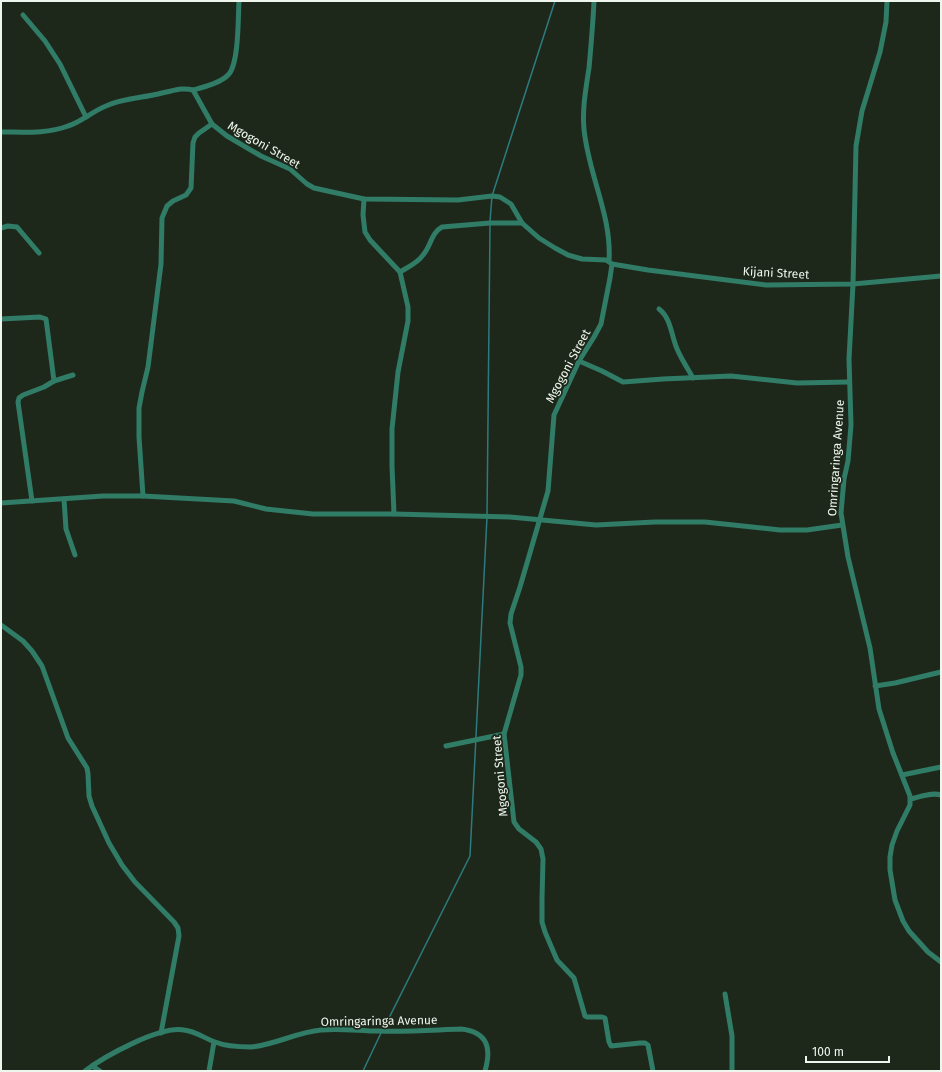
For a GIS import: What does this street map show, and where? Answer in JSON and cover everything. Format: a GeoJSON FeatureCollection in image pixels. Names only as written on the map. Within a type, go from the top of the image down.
{"type":"FeatureCollection","features":[{"type":"Feature","properties":{"kind":"street"},"geometry":{"type":"LineString","coordinates":[[1,132],[28,132],[61,129],[70,126],[105,106],[117,102],[177,90],[192,90],[225,77],[232,70],[236,54],[239,1]]}},
{"type":"Feature","properties":{"kind":"street"},"geometry":{"type":"LineString","coordinates":[[594,1],[591,46],[583,110],[584,128],[588,155],[608,230],[610,262]]}},
{"type":"Feature","properties":{"kind":"street","name":"Omringaringa Avenue"},"geometry":{"type":"LineString","coordinates":[[887,1],[886,22],[882,46],[862,111],[856,146],[853,284],[849,340],[849,382],[851,409],[848,461],[841,503],[842,525],[848,557],[866,628],[879,709],[911,799]]}},
{"type":"Feature","properties":{"kind":"street"},"geometry":{"type":"LineString","coordinates":[[23,15],[45,41],[60,64],[86,117]]}},
{"type":"Feature","properties":{"kind":"street","name":"Mgogoni Street"},"geometry":{"type":"LineString","coordinates":[[192,90],[212,124],[227,136],[254,152],[290,169],[307,184],[314,188],[364,198],[458,200],[492,196],[500,197],[511,204],[522,223],[539,238],[568,255],[582,259],[610,262],[610,278],[601,324],[579,361],[554,415],[548,491],[511,614],[510,623],[521,667],[521,675],[504,734],[514,822],[519,829],[536,842],[541,849],[543,859],[542,922],[554,955],[574,978],[585,1016],[605,1018],[611,1046],[640,1043],[645,1043],[648,1045],[653,1071]]}},
{"type":"Feature","properties":{"kind":"street"},"geometry":{"type":"LineString","coordinates":[[143,496],[139,437],[139,408],[148,367],[161,264],[162,218],[168,206],[192,188],[193,143],[195,138],[212,124]]}},
{"type":"Feature","properties":{"kind":"street"},"geometry":{"type":"LineString","coordinates":[[364,198],[363,215],[365,232],[370,240],[400,272],[406,297],[408,321],[398,372],[392,429],[394,514]]}},
{"type":"Feature","properties":{"kind":"street"},"geometry":{"type":"LineString","coordinates":[[400,272],[423,256],[434,234],[442,227],[490,223],[522,223]]}},
{"type":"Feature","properties":{"kind":"street"},"geometry":{"type":"LineString","coordinates":[[1,228],[8,226],[17,227],[39,253]]}},
{"type":"Feature","properties":{"kind":"street","name":"Kijani Street"},"geometry":{"type":"LineString","coordinates":[[610,262],[648,270],[766,285],[853,284],[941,276]]}},
{"type":"Feature","properties":{"kind":"street"},"geometry":{"type":"LineString","coordinates":[[659,309],[667,317],[678,352],[693,378]]}},
{"type":"Feature","properties":{"kind":"street"},"geometry":{"type":"LineString","coordinates":[[1,320],[40,317],[46,318],[54,381]]}},
{"type":"Feature","properties":{"kind":"street"},"geometry":{"type":"LineString","coordinates":[[579,361],[623,382],[663,378],[735,376],[797,383],[849,382]]}},
{"type":"Feature","properties":{"kind":"street"},"geometry":{"type":"LineString","coordinates":[[32,501],[18,402],[19,398],[54,381],[73,375]]}},
{"type":"Feature","properties":{"kind":"street"},"geometry":{"type":"LineString","coordinates":[[1,503],[103,496],[143,496],[234,501],[266,509],[313,514],[394,514],[510,517],[596,525],[655,522],[705,522],[780,530],[807,530],[842,525]]}},
{"type":"Feature","properties":{"kind":"street"},"geometry":{"type":"LineString","coordinates":[[64,499],[64,521],[75,555]]}},
{"type":"Feature","properties":{"kind":"street"},"geometry":{"type":"LineString","coordinates":[[1,625],[10,630],[23,641],[42,666],[68,738],[86,768],[88,774],[89,796],[92,806],[109,843],[122,865],[135,882],[178,928],[179,936],[161,1033]]}},
{"type":"Feature","properties":{"kind":"street"},"geometry":{"type":"LineString","coordinates":[[875,686],[895,683],[941,672]]}},
{"type":"Feature","properties":{"kind":"street"},"geometry":{"type":"LineString","coordinates":[[446,746],[504,734]]}},
{"type":"Feature","properties":{"kind":"street"},"geometry":{"type":"LineString","coordinates":[[902,775],[941,767]]}},
{"type":"Feature","properties":{"kind":"street"},"geometry":{"type":"LineString","coordinates":[[941,795],[936,794],[911,799],[910,805],[902,818],[892,845],[890,856],[893,888],[899,912],[909,931],[928,952],[941,962]]}},
{"type":"Feature","properties":{"kind":"street"},"geometry":{"type":"LineString","coordinates":[[725,994],[732,1036],[732,1071]]}},
{"type":"Feature","properties":{"kind":"street","name":"Omringaringa Avenue"},"geometry":{"type":"LineString","coordinates":[[85,1071],[115,1052],[161,1033],[176,1029],[205,1036],[214,1042],[248,1047],[263,1046],[319,1030],[334,1029],[382,1032],[461,1029],[472,1030],[479,1034],[486,1044],[488,1054],[485,1071]]}},
{"type":"Feature","properties":{"kind":"street"},"geometry":{"type":"LineString","coordinates":[[209,1071],[214,1042]]}},
{"type":"Feature","properties":{"kind":"street"},"geometry":{"type":"LineString","coordinates":[[92,1066],[100,1071]]}},
{"type":"Feature","properties":{"kind":"waterway"},"geometry":{"type":"LineString","coordinates":[[490,221],[492,196],[555,1]]}},
{"type":"Feature","properties":{"kind":"waterway"},"geometry":{"type":"LineString","coordinates":[[383,1030],[470,856],[487,517],[490,225]]}},
{"type":"Feature","properties":{"kind":"waterway"},"geometry":{"type":"LineString","coordinates":[[363,1071],[381,1033]]}}]}
